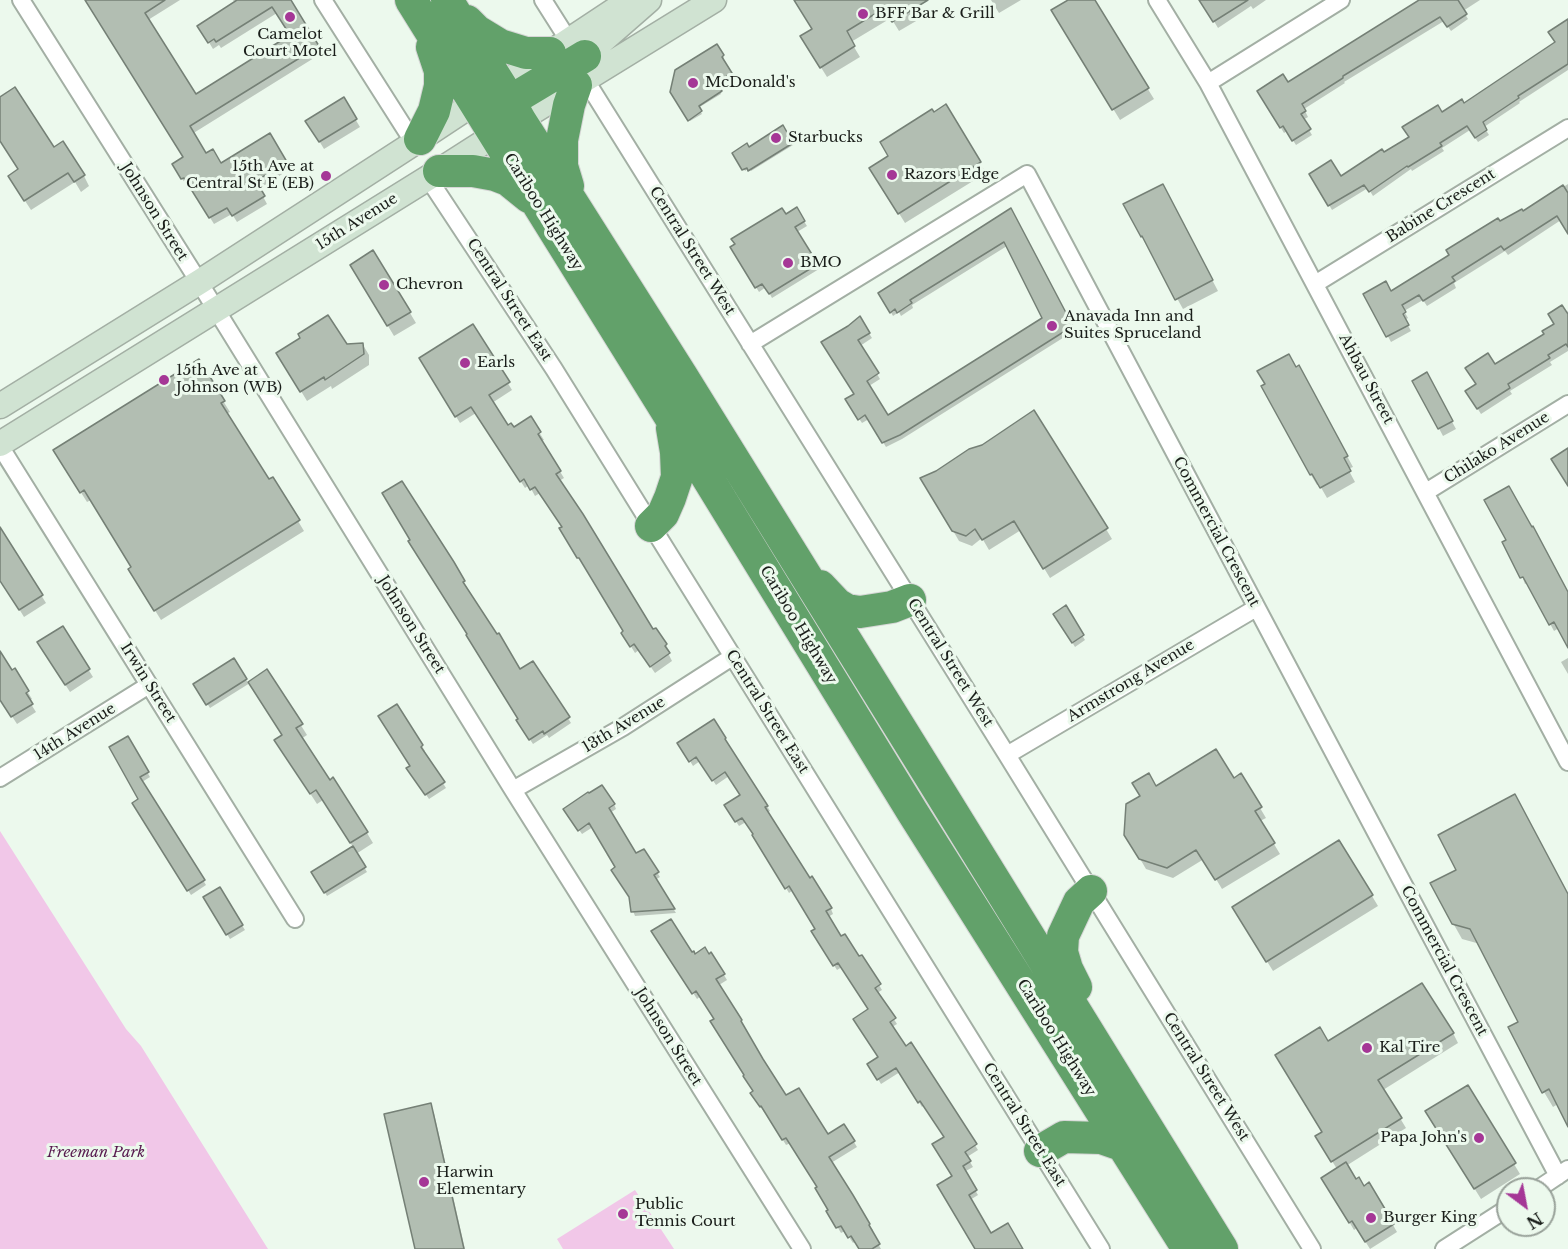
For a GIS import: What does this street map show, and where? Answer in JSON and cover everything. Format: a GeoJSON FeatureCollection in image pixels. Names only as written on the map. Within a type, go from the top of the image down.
{"type":"FeatureCollection","features":[{"type":"Feature","properties":{"kind":"highway"},"geometry":{"type":"LineString","coordinates":[[448,1],[477,31],[500,45],[573,63]]}},
{"type":"Feature","properties":{"kind":"highway","name":"Cariboo Highway"},"geometry":{"type":"LineString","coordinates":[[448,1],[506,110],[575,207],[797,562],[1091,1065],[1124,1146],[1188,1249]]}},
{"type":"Feature","properties":{"kind":"highway"},"geometry":{"type":"LineString","coordinates":[[417,10],[440,71],[440,86],[434,111],[417,141]]}},
{"type":"Feature","properties":{"kind":"highway","name":"Cariboo Highway"},"geometry":{"type":"LineString","coordinates":[[417,10],[475,103],[506,110]]}},
{"type":"Feature","properties":{"kind":"highway"},"geometry":{"type":"LineString","coordinates":[[506,110],[573,63]]}},
{"type":"Feature","properties":{"kind":"highway"},"geometry":{"type":"LineString","coordinates":[[573,63],[562,148],[562,166],[575,207]]}},
{"type":"Feature","properties":{"kind":"highway","name":"Cariboo Highway"},"geometry":{"type":"LineString","coordinates":[[506,110],[539,206],[913,813],[1222,1249]]}},
{"type":"Feature","properties":{"kind":"highway"},"geometry":{"type":"LineString","coordinates":[[434,174],[473,171],[495,175],[508,180],[539,206]]}},
{"type":"Feature","properties":{"kind":"highway"},"geometry":{"type":"LineString","coordinates":[[651,526],[663,514],[677,477],[676,452],[669,415]]}},
{"type":"Feature","properties":{"kind":"highway"},"geometry":{"type":"LineString","coordinates":[[797,562],[837,604],[847,610],[860,612],[892,607],[910,600]]}},
{"type":"Feature","properties":{"kind":"highway"},"geometry":{"type":"LineString","coordinates":[[1052,1144],[1076,1106],[1091,1065],[1094,1022],[1067,969],[1062,952],[1063,936],[1079,903],[1091,891]]}},
{"type":"Feature","properties":{"kind":"highway"},"geometry":{"type":"LineString","coordinates":[[1052,1144],[1101,1138],[1124,1146]]}},
{"type":"Feature","properties":{"kind":"main road"},"geometry":{"type":"LineString","coordinates":[[573,63],[630,0]]}},
{"type":"Feature","properties":{"kind":"main road"},"geometry":{"type":"LineString","coordinates":[[573,63],[649,0]]}},
{"type":"Feature","properties":{"kind":"main road"},"geometry":{"type":"LineString","coordinates":[[573,63],[714,0]]}},
{"type":"Feature","properties":{"kind":"main road"},"geometry":{"type":"LineString","coordinates":[[0,406],[199,282],[475,103]]}},
{"type":"Feature","properties":{"kind":"main road","name":"15th Avenue"},"geometry":{"type":"LineString","coordinates":[[0,445],[434,174],[506,110]]}},
{"type":"Feature","properties":{"kind":"street","name":"Johnson Street"},"geometry":{"type":"LineString","coordinates":[[21,0],[802,1249]]}},
{"type":"Feature","properties":{"kind":"street"},"geometry":{"type":"LineString","coordinates":[[323,0],[417,141]]}},
{"type":"Feature","properties":{"kind":"street","name":"Central Street West"},"geometry":{"type":"LineString","coordinates":[[543,0],[573,63],[1007,755],[1312,1249]]}},
{"type":"Feature","properties":{"kind":"street","name":"Ahbau Street"},"geometry":{"type":"LineString","coordinates":[[1157,0],[1208,83],[1568,762]]}},
{"type":"Feature","properties":{"kind":"street"},"geometry":{"type":"LineString","coordinates":[[1208,83],[1341,0]]}},
{"type":"Feature","properties":{"kind":"street","name":"Babine Crescent"},"geometry":{"type":"LineString","coordinates":[[1315,284],[1568,128]]}},
{"type":"Feature","properties":{"kind":"street","name":"Central Street East"},"geometry":{"type":"LineString","coordinates":[[434,174],[732,657],[1052,1144],[1101,1249]]}},
{"type":"Feature","properties":{"kind":"street","name":"Commercial Crescent"},"geometry":{"type":"LineString","coordinates":[[750,344],[1027,174],[1256,608],[1563,1173]]}},
{"type":"Feature","properties":{"kind":"street","name":"Chilako Avenue"},"geometry":{"type":"LineString","coordinates":[[1426,492],[1568,404]]}},
{"type":"Feature","properties":{"kind":"street","name":"Irwin Street"},"geometry":{"type":"LineString","coordinates":[[0,445],[296,919]]}},
{"type":"Feature","properties":{"kind":"street","name":"Armstrong Avenue"},"geometry":{"type":"LineString","coordinates":[[1007,755],[1256,608]]}},
{"type":"Feature","properties":{"kind":"street","name":"13th Avenue"},"geometry":{"type":"LineString","coordinates":[[513,790],[623,727],[732,657]]}},
{"type":"Feature","properties":{"kind":"street","name":"14th Avenue"},"geometry":{"type":"LineString","coordinates":[[0,778],[149,685]]}},
{"type":"Feature","properties":{"kind":"street"},"geometry":{"type":"LineString","coordinates":[[1444,1249],[1496,1216]]}},
{"type":"Feature","properties":{"kind":"green space","name":"Freeman Park"},"geometry":{"type":"Polygon","coordinates":[[[0,831],[126,1029],[141,1046],[268,1249],[0,1249],[0,831]]]}},
{"type":"Feature","properties":{"kind":"green space","name":"Public Tennis Court"},"geometry":{"type":"Polygon","coordinates":[[[635,1190],[674,1249],[563,1249],[557,1239],[635,1190]]]}},
{"type":"Feature","properties":{"kind":"building"},"geometry":{"type":"Polygon","coordinates":[[[85,0],[165,0],[145,13],[196,94],[290,35],[272,7],[216,42],[214,39],[208,43],[197,26],[237,0],[291,0],[319,46],[190,126],[206,153],[213,149],[221,163],[270,133],[287,162],[256,181],[265,196],[232,216],[227,208],[209,218],[184,178],[181,179],[172,164],[183,157],[85,0]]]}},
{"type":"Feature","properties":{"kind":"building"},"geometry":{"type":"Polygon","coordinates":[[[794,0],[928,0],[892,22],[883,9],[847,31],[855,46],[820,68],[800,36],[812,29],[794,0]]]}},
{"type":"Feature","properties":{"kind":"building"},"geometry":{"type":"Polygon","coordinates":[[[1068,0],[1095,0],[1149,88],[1112,110],[1051,10],[1068,0]]]}},
{"type":"Feature","properties":{"kind":"building"},"geometry":{"type":"Polygon","coordinates":[[[1199,0],[1248,0],[1213,22],[1199,0]]]}},
{"type":"Feature","properties":{"kind":"building"},"geometry":{"type":"Polygon","coordinates":[[[1419,0],[1458,0],[1467,14],[1447,27],[1440,17],[1343,76],[1302,104],[1306,111],[1301,114],[1311,129],[1292,141],[1283,126],[1280,128],[1257,91],[1283,74],[1288,82],[1419,0]]]}},
{"type":"Feature","properties":{"kind":"building"},"geometry":{"type":"Polygon","coordinates":[[[1568,19],[1568,64],[1483,122],[1487,130],[1475,138],[1467,126],[1440,143],[1442,146],[1369,192],[1364,185],[1328,206],[1309,174],[1331,160],[1341,176],[1382,149],[1384,152],[1409,137],[1402,127],[1438,105],[1442,112],[1462,99],[1464,103],[1555,42],[1548,32],[1568,19]]]}},
{"type":"Feature","properties":{"kind":"building"},"geometry":{"type":"Polygon","coordinates":[[[717,44],[732,73],[724,78],[728,84],[720,88],[722,91],[699,106],[702,111],[688,121],[670,92],[675,70],[717,44]]]}},
{"type":"Feature","properties":{"kind":"building"},"geometry":{"type":"Polygon","coordinates":[[[15,87],[54,147],[63,141],[85,175],[74,182],[68,173],[24,201],[8,176],[18,169],[0,141],[0,97],[15,87]]]}},
{"type":"Feature","properties":{"kind":"building"},"geometry":{"type":"Polygon","coordinates":[[[344,97],[357,119],[319,142],[305,121],[344,97]]]}},
{"type":"Feature","properties":{"kind":"building"},"geometry":{"type":"Polygon","coordinates":[[[946,104],[981,162],[898,214],[869,168],[888,156],[880,142],[932,109],[934,112],[946,104]]]}},
{"type":"Feature","properties":{"kind":"building"},"geometry":{"type":"Polygon","coordinates":[[[783,125],[793,143],[748,171],[747,168],[742,170],[732,153],[747,143],[749,147],[783,125]]]}},
{"type":"Feature","properties":{"kind":"building"},"geometry":{"type":"Polygon","coordinates":[[[1163,184],[1213,280],[1175,300],[1123,204],[1163,184]]]}},
{"type":"Feature","properties":{"kind":"building"},"geometry":{"type":"Polygon","coordinates":[[[1563,185],[1568,193],[1568,234],[1557,216],[1504,250],[1501,246],[1452,277],[1455,281],[1423,301],[1419,295],[1402,305],[1406,312],[1403,314],[1409,325],[1386,337],[1363,294],[1386,281],[1391,291],[1449,255],[1446,250],[1498,218],[1500,221],[1522,209],[1523,211],[1563,185]]]}},
{"type":"Feature","properties":{"kind":"building"},"geometry":{"type":"Polygon","coordinates":[[[797,207],[805,221],[795,227],[818,264],[769,294],[762,284],[755,288],[730,247],[735,244],[731,239],[782,208],[786,214],[797,207]]]}},
{"type":"Feature","properties":{"kind":"building","name":"Anavada Inn and Suites Spruceland"},"geometry":{"type":"Polygon","coordinates":[[[1011,208],[1073,326],[900,435],[882,443],[865,415],[858,420],[845,399],[854,394],[821,342],[860,316],[870,333],[858,340],[879,373],[867,381],[888,415],[1042,318],[1004,242],[910,300],[912,303],[897,313],[895,309],[890,313],[878,293],[1011,208]]]}},
{"type":"Feature","properties":{"kind":"building"},"geometry":{"type":"Polygon","coordinates":[[[373,250],[411,312],[387,326],[350,265],[373,250]]]}},
{"type":"Feature","properties":{"kind":"building"},"geometry":{"type":"Polygon","coordinates":[[[1562,305],[1568,314],[1568,347],[1566,344],[1548,355],[1550,358],[1508,384],[1510,388],[1477,409],[1465,391],[1476,384],[1465,368],[1488,353],[1495,364],[1544,334],[1542,331],[1554,324],[1548,314],[1562,305]]]}},
{"type":"Feature","properties":{"kind":"building"},"geometry":{"type":"Polygon","coordinates":[[[328,315],[347,344],[363,343],[364,354],[325,380],[324,377],[300,392],[276,353],[300,338],[298,334],[328,315]]]}},
{"type":"Feature","properties":{"kind":"building"},"geometry":{"type":"Polygon","coordinates":[[[473,324],[510,382],[489,395],[508,425],[511,423],[514,427],[531,416],[541,432],[538,434],[561,471],[556,474],[653,629],[656,628],[667,644],[665,646],[670,653],[650,667],[634,644],[630,647],[621,633],[623,631],[559,528],[562,527],[535,487],[530,490],[524,479],[520,482],[471,407],[455,417],[419,358],[473,324]]]}},
{"type":"Feature","properties":{"kind":"building"},"geometry":{"type":"Polygon","coordinates":[[[1289,354],[1296,367],[1299,365],[1348,456],[1344,458],[1351,471],[1320,488],[1312,474],[1310,475],[1261,386],[1265,384],[1257,371],[1289,354]]]}},
{"type":"Feature","properties":{"kind":"building"},"geometry":{"type":"Polygon","coordinates":[[[199,359],[225,401],[221,403],[269,479],[273,477],[300,520],[154,611],[128,569],[131,567],[84,490],[80,493],[53,450],[199,359]]]}},
{"type":"Feature","properties":{"kind":"building"},"geometry":{"type":"Polygon","coordinates":[[[1427,372],[1453,421],[1438,429],[1412,381],[1427,372]]]}},
{"type":"Feature","properties":{"kind":"building"},"geometry":{"type":"Polygon","coordinates":[[[1034,410],[1108,528],[1043,569],[1014,521],[982,540],[975,529],[966,536],[952,531],[920,478],[936,471],[969,449],[982,445],[1034,410]]]}},
{"type":"Feature","properties":{"kind":"building"},"geometry":{"type":"Polygon","coordinates":[[[1568,448],[1568,486],[1551,459],[1568,448]]]}},
{"type":"Feature","properties":{"kind":"building"},"geometry":{"type":"Polygon","coordinates":[[[402,481],[454,562],[465,581],[463,582],[497,634],[499,633],[520,669],[533,661],[570,717],[544,734],[543,731],[529,740],[467,634],[408,541],[410,540],[382,493],[402,481]]]}},
{"type":"Feature","properties":{"kind":"building"},"geometry":{"type":"Polygon","coordinates":[[[1509,486],[1568,592],[1568,648],[1554,622],[1549,625],[1523,577],[1520,578],[1502,542],[1506,540],[1484,500],[1509,486]]]}},
{"type":"Feature","properties":{"kind":"building"},"geometry":{"type":"Polygon","coordinates":[[[0,527],[43,595],[19,610],[0,581],[0,527]]]}},
{"type":"Feature","properties":{"kind":"building"},"geometry":{"type":"Polygon","coordinates":[[[1066,605],[1084,635],[1072,643],[1053,614],[1066,605]]]}},
{"type":"Feature","properties":{"kind":"building"},"geometry":{"type":"Polygon","coordinates":[[[63,626],[90,669],[65,685],[37,642],[63,626]]]}},
{"type":"Feature","properties":{"kind":"building"},"geometry":{"type":"Polygon","coordinates":[[[0,651],[12,670],[15,668],[29,691],[26,693],[33,704],[11,717],[0,700],[0,651]]]}},
{"type":"Feature","properties":{"kind":"building"},"geometry":{"type":"Polygon","coordinates":[[[234,658],[247,679],[206,705],[193,684],[234,658]]]}},
{"type":"Feature","properties":{"kind":"building"},"geometry":{"type":"Polygon","coordinates":[[[267,669],[303,724],[296,728],[330,780],[333,777],[368,832],[350,843],[316,790],[310,794],[274,740],[282,735],[248,682],[267,669]]]}},
{"type":"Feature","properties":{"kind":"building"},"geometry":{"type":"Polygon","coordinates":[[[397,704],[423,745],[421,747],[445,782],[425,795],[406,768],[410,766],[378,716],[397,704]]]}},
{"type":"Feature","properties":{"kind":"building"},"geometry":{"type":"Polygon","coordinates":[[[714,719],[768,806],[765,807],[832,908],[826,911],[841,936],[845,934],[881,984],[875,988],[896,1018],[890,1022],[906,1046],[911,1042],[977,1144],[965,1152],[971,1161],[963,1166],[977,1190],[969,1195],[991,1233],[1008,1223],[1023,1249],[975,1249],[937,1185],[952,1176],[932,1144],[944,1137],[920,1101],[918,1103],[896,1068],[877,1080],[867,1064],[878,1057],[853,1019],[868,1009],[838,963],[833,966],[811,931],[815,929],[789,886],[785,889],[742,818],[735,822],[724,805],[740,795],[725,772],[712,781],[696,757],[689,762],[677,743],[714,719]]]}},
{"type":"Feature","properties":{"kind":"building"},"geometry":{"type":"Polygon","coordinates":[[[128,736],[149,772],[140,777],[205,880],[187,891],[132,803],[138,799],[109,747],[128,736]]]}},
{"type":"Feature","properties":{"kind":"building"},"geometry":{"type":"Polygon","coordinates":[[[1216,749],[1234,778],[1241,773],[1262,807],[1255,811],[1275,843],[1215,880],[1196,850],[1167,868],[1139,859],[1124,835],[1126,804],[1140,796],[1132,783],[1149,773],[1156,786],[1216,749]]]}},
{"type":"Feature","properties":{"kind":"building"},"geometry":{"type":"Polygon","coordinates":[[[602,785],[615,804],[609,808],[636,853],[644,849],[659,872],[654,875],[675,909],[631,912],[629,897],[611,870],[615,867],[589,823],[578,831],[563,809],[602,785]]]}},
{"type":"Feature","properties":{"kind":"building"},"geometry":{"type":"Polygon","coordinates":[[[1515,794],[1568,894],[1568,1127],[1549,1089],[1542,1093],[1508,1027],[1518,1022],[1470,929],[1452,924],[1430,883],[1456,870],[1438,835],[1515,794]]]}},
{"type":"Feature","properties":{"kind":"building"},"geometry":{"type":"Polygon","coordinates":[[[1339,840],[1373,895],[1266,962],[1232,907],[1339,840]]]}},
{"type":"Feature","properties":{"kind":"building"},"geometry":{"type":"Polygon","coordinates":[[[353,846],[366,867],[324,893],[311,872],[353,846]]]}},
{"type":"Feature","properties":{"kind":"building"},"geometry":{"type":"Polygon","coordinates":[[[220,887],[243,925],[226,935],[203,897],[220,887]]]}},
{"type":"Feature","properties":{"kind":"building"},"geometry":{"type":"Polygon","coordinates":[[[671,919],[692,952],[694,951],[695,954],[705,947],[709,954],[711,952],[725,974],[716,979],[786,1095],[799,1088],[828,1134],[844,1124],[855,1141],[829,1157],[880,1244],[872,1249],[859,1249],[851,1236],[848,1238],[841,1226],[836,1228],[815,1188],[817,1187],[786,1138],[782,1140],[750,1093],[753,1091],[710,1021],[714,1019],[696,991],[692,994],[651,931],[671,919]]]}},
{"type":"Feature","properties":{"kind":"building"},"geometry":{"type":"Polygon","coordinates":[[[1422,983],[1454,1033],[1378,1080],[1402,1118],[1331,1162],[1315,1136],[1322,1132],[1275,1055],[1320,1027],[1328,1041],[1422,983]]]}},
{"type":"Feature","properties":{"kind":"building"},"geometry":{"type":"Polygon","coordinates":[[[1468,1085],[1516,1163],[1474,1189],[1425,1111],[1468,1085]]]}},
{"type":"Feature","properties":{"kind":"building","name":"Harwin Elementary"},"geometry":{"type":"Polygon","coordinates":[[[431,1103],[464,1249],[415,1249],[384,1114],[431,1103]]]}},
{"type":"Feature","properties":{"kind":"building"},"geometry":{"type":"Polygon","coordinates":[[[1346,1162],[1356,1179],[1359,1177],[1364,1186],[1369,1182],[1394,1224],[1365,1242],[1352,1221],[1349,1223],[1321,1178],[1346,1162]]]}},
{"type":"Feature","properties":{"kind":"place","name":"BFF Bar & Grill"},"geometry":{"type":"Point","coordinates":[863,14]}},
{"type":"Feature","properties":{"kind":"place","name":"Camelot Court Motel"},"geometry":{"type":"Point","coordinates":[290,17]}},
{"type":"Feature","properties":{"kind":"place","name":"McDonald's"},"geometry":{"type":"Point","coordinates":[693,83]}},
{"type":"Feature","properties":{"kind":"place","name":"Starbucks"},"geometry":{"type":"Point","coordinates":[776,138]}},
{"type":"Feature","properties":{"kind":"place","name":"Razors Edge"},"geometry":{"type":"Point","coordinates":[892,175]}},
{"type":"Feature","properties":{"kind":"place","name":"15th Ave at Central St E (EB)"},"geometry":{"type":"Point","coordinates":[326,176]}},
{"type":"Feature","properties":{"kind":"place","name":"BMO"},"geometry":{"type":"Point","coordinates":[788,263]}},
{"type":"Feature","properties":{"kind":"place","name":"Chevron"},"geometry":{"type":"Point","coordinates":[384,285]}},
{"type":"Feature","properties":{"kind":"place","name":"Anavada Inn and Suites Spruceland"},"geometry":{"type":"Point","coordinates":[1052,326]}},
{"type":"Feature","properties":{"kind":"place","name":"Earls"},"geometry":{"type":"Point","coordinates":[465,363]}},
{"type":"Feature","properties":{"kind":"place","name":"15th Ave at Johnson (WB)"},"geometry":{"type":"Point","coordinates":[164,380]}},
{"type":"Feature","properties":{"kind":"place","name":"Kal Tire"},"geometry":{"type":"Point","coordinates":[1367,1048]}},
{"type":"Feature","properties":{"kind":"place","name":"Papa John's"},"geometry":{"type":"Point","coordinates":[1479,1138]}},
{"type":"Feature","properties":{"kind":"place","name":"Harwin Elementary"},"geometry":{"type":"Point","coordinates":[424,1182]}},
{"type":"Feature","properties":{"kind":"place","name":"Public Tennis Court"},"geometry":{"type":"Point","coordinates":[623,1214]}},
{"type":"Feature","properties":{"kind":"place","name":"Burger King"},"geometry":{"type":"Point","coordinates":[1371,1218]}}]}
